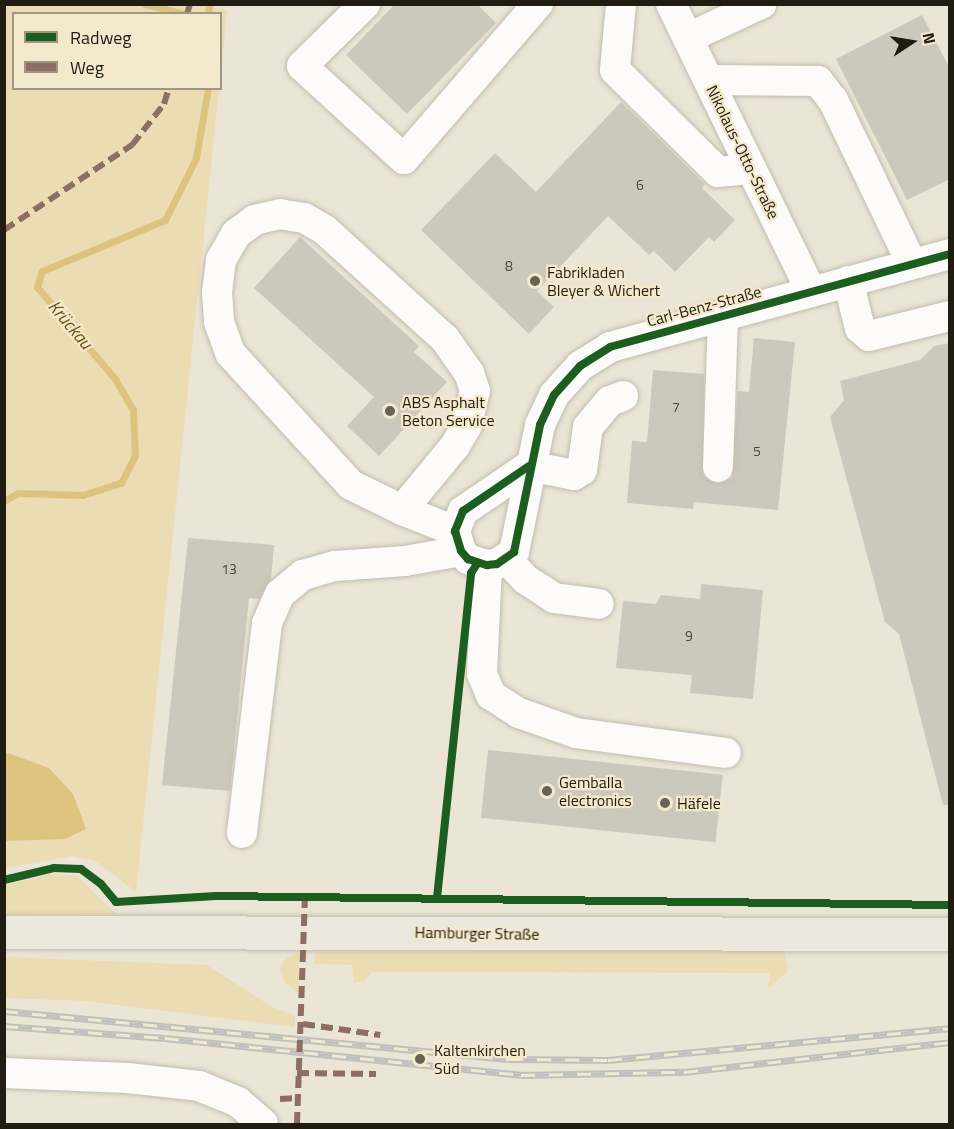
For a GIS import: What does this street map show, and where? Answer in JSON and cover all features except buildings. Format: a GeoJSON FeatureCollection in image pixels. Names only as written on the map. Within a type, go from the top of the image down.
{"type":"FeatureCollection","features":[{"type":"Feature","properties":{"kind":"main road","name":"Hamburger Straße"},"geometry":{"type":"LineString","coordinates":[[4,932],[950,934]]}},
{"type":"Feature","properties":{"kind":"street"},"geometry":{"type":"LineString","coordinates":[[365,4],[302,66],[404,159],[527,8]]}},
{"type":"Feature","properties":{"kind":"street"},"geometry":{"type":"LineString","coordinates":[[621,4],[615,70],[718,172],[751,169]]}},
{"type":"Feature","properties":{"kind":"street"},"geometry":{"type":"LineString","coordinates":[[673,15],[761,4]]}},
{"type":"Feature","properties":{"kind":"street","name":"Nikolaus-Otto-Straße"},"geometry":{"type":"LineString","coordinates":[[673,15],[708,80],[812,291]]}},
{"type":"Feature","properties":{"kind":"street"},"geometry":{"type":"LineString","coordinates":[[708,80],[818,81],[833,100],[912,264]]}},
{"type":"Feature","properties":{"kind":"street"},"geometry":{"type":"LineString","coordinates":[[402,510],[455,446],[467,425],[475,391],[469,373],[445,339],[326,230],[304,218],[280,214],[255,220],[236,234],[221,260],[217,292],[219,322],[230,352],[351,485],[458,541],[468,559],[496,562],[554,598],[599,604]]}},
{"type":"Feature","properties":{"kind":"street","name":"Carl-Benz-Straße"},"geometry":{"type":"LineString","coordinates":[[496,562],[518,543],[529,466],[540,425],[554,395],[580,366],[610,347],[950,254]]}},
{"type":"Feature","properties":{"kind":"street"},"geometry":{"type":"LineString","coordinates":[[848,281],[860,328],[869,336],[950,316]]}},
{"type":"Feature","properties":{"kind":"street"},"geometry":{"type":"LineString","coordinates":[[718,467],[723,315]]}},
{"type":"Feature","properties":{"kind":"street"},"geometry":{"type":"LineString","coordinates":[[458,541],[463,511],[529,466],[574,475],[582,470],[588,427],[610,401],[623,396]]}},
{"type":"Feature","properties":{"kind":"street"},"geometry":{"type":"LineString","coordinates":[[242,833],[267,623],[280,594],[303,575],[335,566],[405,561],[458,541]]}},
{"type":"Feature","properties":{"kind":"street"},"geometry":{"type":"LineString","coordinates":[[496,562],[482,674],[491,694],[519,712],[576,733],[726,753]]}},
{"type":"Feature","properties":{"kind":"street"},"geometry":{"type":"LineString","coordinates":[[4,1073],[128,1078],[199,1086],[238,1102],[262,1125]]}},
{"type":"Feature","properties":{"kind":"shaded area"},"geometry":{"type":"Polygon","coordinates":[[[202,4],[227,10],[222,65],[222,12],[12,12],[12,90],[219,90],[136,892],[95,861],[72,856],[5,868],[5,841],[65,839],[49,768],[5,752],[5,5],[202,4]]]}},
{"type":"Feature","properties":{"kind":"shaded area"},"geometry":{"type":"Polygon","coordinates":[[[5,752],[49,768],[73,794],[86,829],[65,839],[5,841],[5,752]]]}},
{"type":"Feature","properties":{"kind":"shaded area"},"geometry":{"type":"Polygon","coordinates":[[[52,874],[77,876],[116,914],[5,915],[5,885],[52,874]]]}},
{"type":"Feature","properties":{"kind":"shaded area"},"geometry":{"type":"Polygon","coordinates":[[[777,950],[784,952],[788,971],[768,988],[770,973],[372,972],[363,982],[354,982],[352,965],[315,964],[314,952],[777,950]]]}},
{"type":"Feature","properties":{"kind":"shaded area"},"geometry":{"type":"Polygon","coordinates":[[[299,953],[299,991],[296,992],[285,982],[280,968],[286,958],[299,953]]]}},
{"type":"Feature","properties":{"kind":"shaded area"},"geometry":{"type":"Polygon","coordinates":[[[5,957],[207,965],[272,1007],[295,1015],[295,1027],[85,1001],[5,998],[5,957]]]}},
{"type":"Feature","properties":{"kind":"waterway"},"geometry":{"type":"LineString","coordinates":[[145,4],[176,12]]}},
{"type":"Feature","properties":{"kind":"waterway","name":"Krückau"},"geometry":{"type":"LineString","coordinates":[[208,12],[209,4]]}},
{"type":"Feature","properties":{"kind":"waterway","name":"Krückau"},"geometry":{"type":"LineString","coordinates":[[4,501],[18,493],[83,495],[121,483],[135,456],[133,410],[116,380],[37,287],[42,271],[165,220],[196,158],[208,90]]}},
{"type":"Feature","properties":{"kind":"railway"},"geometry":{"type":"LineString","coordinates":[[4,1011],[509,1059],[608,1060],[950,1028]]}},
{"type":"Feature","properties":{"kind":"railway"},"geometry":{"type":"LineString","coordinates":[[4,1026],[165,1038],[521,1075],[684,1072],[950,1042]]}},
{"type":"Feature","properties":{"kind":"marked path"},"geometry":{"type":"LineString","coordinates":[[188,12],[190,4]]}},
{"type":"Feature","properties":{"kind":"marked path"},"geometry":{"type":"LineString","coordinates":[[4,230],[132,145],[164,104],[168,90]]}},
{"type":"Feature","properties":{"kind":"marked path"},"geometry":{"type":"LineString","coordinates":[[297,1124],[305,899]]}},
{"type":"Feature","properties":{"kind":"marked path"},"geometry":{"type":"LineString","coordinates":[[303,1024],[380,1035]]}},
{"type":"Feature","properties":{"kind":"marked path"},"geometry":{"type":"LineString","coordinates":[[297,1073],[376,1074]]}},
{"type":"Feature","properties":{"kind":"marked path"},"geometry":{"type":"LineString","coordinates":[[280,1099],[297,1098]]}},
{"type":"Feature","properties":{"kind":"cycle path"},"geometry":{"type":"LineString","coordinates":[[529,466],[463,511],[455,531],[461,551],[468,559],[487,565],[497,564],[514,552],[540,425],[554,395],[580,366],[610,347],[950,254]]}},
{"type":"Feature","properties":{"kind":"cycle path"},"geometry":{"type":"LineString","coordinates":[[437,898],[471,573],[477,564]]}},
{"type":"Feature","properties":{"kind":"cycle path"},"geometry":{"type":"LineString","coordinates":[[4,880],[54,868],[81,869],[101,884],[116,902],[216,896],[950,905]]}},
{"type":"Feature","properties":{"kind":"place","name":"Fabrikladen Bleyer & Wichert"},"geometry":{"type":"Point","coordinates":[535,281]}},
{"type":"Feature","properties":{"kind":"place","name":"ABS Asphalt Beton Service"},"geometry":{"type":"Point","coordinates":[390,411]}},
{"type":"Feature","properties":{"kind":"place","name":"Gemballa electronics"},"geometry":{"type":"Point","coordinates":[547,791]}},
{"type":"Feature","properties":{"kind":"place","name":"Häfele"},"geometry":{"type":"Point","coordinates":[665,803]}},
{"type":"Feature","properties":{"kind":"place","name":"Kaltenkirchen Süd"},"geometry":{"type":"Point","coordinates":[420,1059]}}]}
